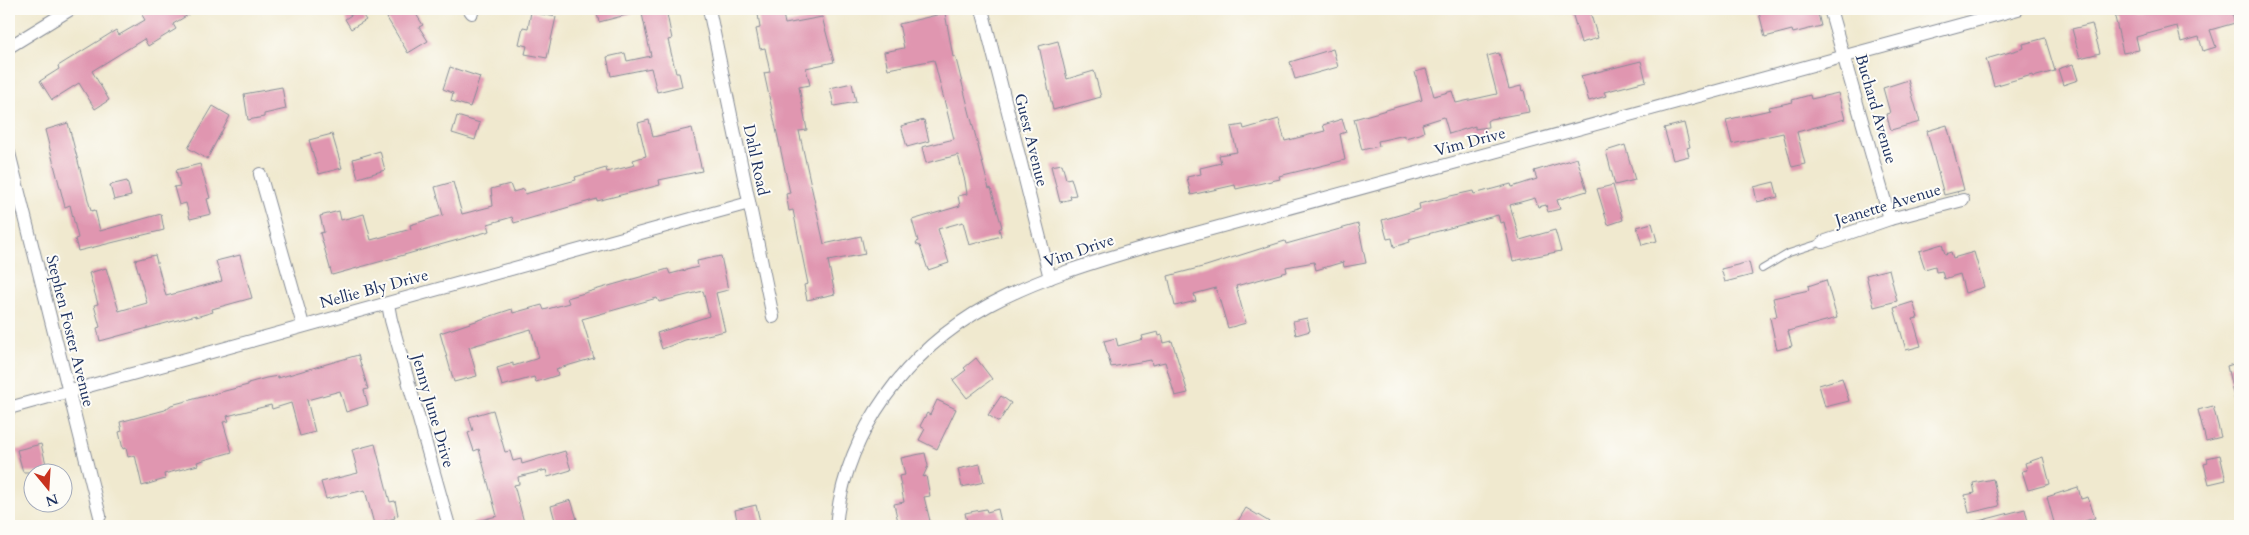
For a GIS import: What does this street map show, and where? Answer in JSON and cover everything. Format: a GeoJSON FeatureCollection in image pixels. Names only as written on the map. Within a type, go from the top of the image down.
{"type":"FeatureCollection","features":[{"type":"Feature","properties":{"kind":"street"},"geometry":{"type":"LineString","coordinates":[[9,48],[71,9]]}},
{"type":"Feature","properties":{"kind":"street","name":"Dahl Road"},"geometry":{"type":"LineString","coordinates":[[709,9],[773,317]]}},
{"type":"Feature","properties":{"kind":"street","name":"Guest Avenue"},"geometry":{"type":"LineString","coordinates":[[982,9],[1050,278]]}},
{"type":"Feature","properties":{"kind":"street","name":"Buchard Avenue"},"geometry":{"type":"LineString","coordinates":[[1830,9],[1890,219]]}},
{"type":"Feature","properties":{"kind":"street","name":"Vim Drive"},"geometry":{"type":"LineString","coordinates":[[836,526],[844,478],[857,444],[872,416],[903,375],[920,356],[943,337],[989,305],[1050,278],[1138,249],[2018,9]]}},
{"type":"Feature","properties":{"kind":"street","name":"Stephen Foster Avenue"},"geometry":{"type":"LineString","coordinates":[[9,154],[100,516]]}},
{"type":"Feature","properties":{"kind":"street"},"geometry":{"type":"LineString","coordinates":[[260,174],[303,325]]}},
{"type":"Feature","properties":{"kind":"street","name":"Jeanette Avenue"},"geometry":{"type":"LineString","coordinates":[[1822,242],[1890,219],[1963,200]]}},
{"type":"Feature","properties":{"kind":"street","name":"Nellie Bly Drive"},"geometry":{"type":"LineString","coordinates":[[9,408],[749,202]]}},
{"type":"Feature","properties":{"kind":"street","name":"Jenny June Drive"},"geometry":{"type":"LineString","coordinates":[[388,304],[449,526]]}},
{"type":"Feature","properties":{"kind":"lane"},"geometry":{"type":"LineString","coordinates":[[1762,269],[1789,253],[1822,242]]}},
{"type":"Feature","properties":{"kind":"building"},"geometry":{"type":"Polygon","coordinates":[[[152,9],[198,9],[173,24],[176,29],[148,46],[144,39],[92,71],[109,100],[95,109],[79,83],[52,100],[40,81],[59,69],[58,66],[116,30],[119,35],[145,20],[142,15],[152,9]]]}},
{"type":"Feature","properties":{"kind":"building"},"geometry":{"type":"Polygon","coordinates":[[[402,9],[407,9],[410,14],[414,11],[423,25],[419,27],[428,41],[408,53],[387,18],[402,9]]]}},
{"type":"Feature","properties":{"kind":"building"},"geometry":{"type":"Polygon","coordinates":[[[596,9],[634,9],[634,13],[599,22],[596,9]]]}},
{"type":"Feature","properties":{"kind":"building"},"geometry":{"type":"Polygon","coordinates":[[[641,9],[666,9],[672,39],[668,40],[676,73],[679,73],[682,86],[657,92],[651,68],[611,76],[607,57],[625,53],[627,61],[651,56],[641,9]]]}},
{"type":"Feature","properties":{"kind":"building"},"geometry":{"type":"Polygon","coordinates":[[[782,9],[785,24],[822,17],[834,62],[806,68],[810,85],[799,87],[807,130],[799,131],[824,244],[861,236],[865,254],[828,261],[835,294],[807,300],[804,285],[808,284],[793,210],[789,211],[786,194],[790,193],[764,73],[770,72],[765,48],[760,49],[756,29],[760,28],[758,14],[782,9]]]}},
{"type":"Feature","properties":{"kind":"building"},"geometry":{"type":"Polygon","coordinates":[[[1571,9],[1589,9],[1598,38],[1581,43],[1571,9]]]}},
{"type":"Feature","properties":{"kind":"building"},"geometry":{"type":"Polygon","coordinates":[[[1758,9],[1817,9],[1821,26],[1793,33],[1792,30],[1765,37],[1758,9]]]}},
{"type":"Feature","properties":{"kind":"building"},"geometry":{"type":"Polygon","coordinates":[[[2118,9],[2167,9],[2168,12],[2181,9],[2231,9],[2235,23],[2210,30],[2216,47],[2203,51],[2199,37],[2181,42],[2177,26],[2136,37],[2139,50],[2123,53],[2115,17],[2120,16],[2118,9]]]}},
{"type":"Feature","properties":{"kind":"building"},"geometry":{"type":"Polygon","coordinates":[[[359,10],[366,20],[351,29],[345,19],[359,10]]]}},
{"type":"Feature","properties":{"kind":"building"},"geometry":{"type":"Polygon","coordinates":[[[531,12],[556,17],[547,58],[525,54],[527,46],[519,44],[523,27],[528,28],[531,12]]]}},
{"type":"Feature","properties":{"kind":"building"},"geometry":{"type":"Polygon","coordinates":[[[945,13],[953,57],[955,56],[989,189],[991,188],[1002,227],[999,229],[1001,236],[969,245],[963,222],[938,229],[949,263],[928,270],[920,246],[916,244],[918,241],[912,220],[960,206],[958,196],[967,194],[965,181],[958,155],[926,163],[922,147],[954,139],[934,60],[888,69],[884,52],[904,48],[899,24],[945,13]]]}},
{"type":"Feature","properties":{"kind":"building"},"geometry":{"type":"Polygon","coordinates":[[[2092,24],[2100,53],[2080,58],[2072,29],[2092,24]]]}},
{"type":"Feature","properties":{"kind":"building"},"geometry":{"type":"Polygon","coordinates":[[[2045,38],[2055,71],[2033,77],[2032,75],[1994,86],[1986,59],[2024,48],[2023,44],[2045,38]]]}},
{"type":"Feature","properties":{"kind":"building"},"geometry":{"type":"Polygon","coordinates":[[[1058,41],[1067,79],[1094,71],[1101,97],[1053,110],[1039,46],[1058,41]]]}},
{"type":"Feature","properties":{"kind":"building"},"geometry":{"type":"Polygon","coordinates":[[[1333,49],[1338,67],[1295,79],[1290,62],[1333,49]]]}},
{"type":"Feature","properties":{"kind":"building"},"geometry":{"type":"Polygon","coordinates":[[[1499,53],[1509,89],[1521,86],[1522,91],[1524,90],[1529,112],[1490,119],[1487,121],[1488,127],[1475,129],[1475,126],[1449,134],[1444,117],[1422,124],[1424,132],[1420,134],[1378,141],[1379,146],[1362,150],[1354,119],[1422,100],[1415,72],[1426,69],[1434,96],[1452,91],[1456,103],[1497,94],[1487,56],[1499,53]]]}},
{"type":"Feature","properties":{"kind":"building"},"geometry":{"type":"Polygon","coordinates":[[[1641,61],[1646,81],[1604,92],[1606,96],[1589,101],[1581,76],[1641,61]]]}},
{"type":"Feature","properties":{"kind":"building"},"geometry":{"type":"Polygon","coordinates":[[[2073,64],[2078,80],[2063,85],[2058,69],[2073,64]]]}},
{"type":"Feature","properties":{"kind":"building"},"geometry":{"type":"Polygon","coordinates":[[[450,67],[480,77],[470,107],[451,101],[453,93],[443,89],[450,67]]]}},
{"type":"Feature","properties":{"kind":"building"},"geometry":{"type":"Polygon","coordinates":[[[1908,80],[1920,122],[1891,130],[1886,114],[1890,113],[1883,88],[1908,80]]]}},
{"type":"Feature","properties":{"kind":"building"},"geometry":{"type":"Polygon","coordinates":[[[852,83],[856,102],[834,106],[830,88],[852,83]]]}},
{"type":"Feature","properties":{"kind":"building"},"geometry":{"type":"Polygon","coordinates":[[[282,87],[286,109],[264,114],[264,117],[248,120],[244,94],[282,87]]]}},
{"type":"Feature","properties":{"kind":"building"},"geometry":{"type":"Polygon","coordinates":[[[1838,93],[1845,119],[1797,132],[1805,164],[1792,167],[1783,133],[1732,144],[1726,120],[1770,110],[1769,107],[1793,102],[1792,100],[1810,95],[1811,99],[1838,93]]]}},
{"type":"Feature","properties":{"kind":"building"},"geometry":{"type":"Polygon","coordinates":[[[213,106],[230,116],[207,159],[188,148],[213,106]]]}},
{"type":"Feature","properties":{"kind":"building"},"geometry":{"type":"Polygon","coordinates":[[[457,116],[480,123],[475,140],[452,133],[457,116]]]}},
{"type":"Feature","properties":{"kind":"building"},"geometry":{"type":"Polygon","coordinates":[[[1279,119],[1285,141],[1325,131],[1323,125],[1342,119],[1346,132],[1340,134],[1345,160],[1279,176],[1280,179],[1236,189],[1235,185],[1191,195],[1187,177],[1201,174],[1200,168],[1221,163],[1219,155],[1237,152],[1231,127],[1243,125],[1244,129],[1279,119]]]}},
{"type":"Feature","properties":{"kind":"building"},"geometry":{"type":"Polygon","coordinates":[[[649,120],[653,137],[692,128],[702,171],[659,180],[660,185],[597,201],[597,199],[514,223],[512,217],[488,224],[490,231],[332,275],[320,233],[324,232],[320,216],[339,211],[341,220],[364,214],[371,240],[411,229],[410,225],[443,215],[435,187],[453,182],[462,214],[493,206],[491,189],[510,184],[513,192],[524,189],[525,194],[576,180],[575,177],[606,168],[607,172],[635,165],[633,160],[646,156],[638,123],[649,120]]]}},
{"type":"Feature","properties":{"kind":"building"},"geometry":{"type":"Polygon","coordinates":[[[924,120],[929,141],[907,147],[901,126],[924,120]]]}},
{"type":"Feature","properties":{"kind":"building"},"geometry":{"type":"Polygon","coordinates":[[[68,123],[91,211],[95,210],[100,231],[161,214],[164,230],[78,251],[75,239],[78,238],[70,205],[65,207],[45,130],[68,123]]]}},
{"type":"Feature","properties":{"kind":"building"},"geometry":{"type":"Polygon","coordinates":[[[1684,123],[1690,147],[1687,148],[1689,156],[1673,160],[1664,128],[1684,123]]]}},
{"type":"Feature","properties":{"kind":"building"},"geometry":{"type":"Polygon","coordinates":[[[1947,125],[1964,190],[1944,195],[1927,131],[1947,125]]]}},
{"type":"Feature","properties":{"kind":"building"},"geometry":{"type":"Polygon","coordinates":[[[332,134],[342,168],[319,174],[309,140],[332,134]]]}},
{"type":"Feature","properties":{"kind":"building"},"geometry":{"type":"Polygon","coordinates":[[[1625,145],[1635,180],[1615,185],[1606,151],[1625,145]]]}},
{"type":"Feature","properties":{"kind":"building"},"geometry":{"type":"Polygon","coordinates":[[[380,151],[385,170],[358,178],[353,159],[380,151]]]}},
{"type":"Feature","properties":{"kind":"building"},"geometry":{"type":"Polygon","coordinates":[[[1577,158],[1587,191],[1557,200],[1560,209],[1548,212],[1546,205],[1538,207],[1535,198],[1510,205],[1520,240],[1555,230],[1561,251],[1513,261],[1504,222],[1500,223],[1498,215],[1409,239],[1410,242],[1394,247],[1392,238],[1387,239],[1382,220],[1420,209],[1419,204],[1473,191],[1474,194],[1511,184],[1512,187],[1537,179],[1534,171],[1577,158]]]}},
{"type":"Feature","properties":{"kind":"building"},"geometry":{"type":"Polygon","coordinates":[[[200,164],[210,198],[207,199],[211,214],[190,219],[186,203],[179,205],[174,187],[180,186],[176,170],[200,164]]]}},
{"type":"Feature","properties":{"kind":"building"},"geometry":{"type":"Polygon","coordinates":[[[1062,164],[1066,179],[1071,178],[1076,195],[1070,196],[1071,199],[1060,202],[1051,166],[1062,164]]]}},
{"type":"Feature","properties":{"kind":"building"},"geometry":{"type":"Polygon","coordinates":[[[127,181],[131,196],[114,200],[110,185],[127,181]]]}},
{"type":"Feature","properties":{"kind":"building"},"geometry":{"type":"Polygon","coordinates":[[[1774,182],[1778,197],[1757,202],[1754,187],[1774,182]]]}},
{"type":"Feature","properties":{"kind":"building"},"geometry":{"type":"Polygon","coordinates":[[[1613,185],[1623,220],[1608,225],[1597,189],[1613,185]]]}},
{"type":"Feature","properties":{"kind":"building"},"geometry":{"type":"Polygon","coordinates":[[[1652,223],[1657,241],[1642,245],[1637,227],[1652,223]]]}},
{"type":"Feature","properties":{"kind":"building"},"geometry":{"type":"Polygon","coordinates":[[[1358,224],[1366,263],[1344,267],[1343,262],[1316,270],[1314,262],[1286,267],[1287,272],[1236,286],[1246,323],[1228,328],[1216,288],[1194,294],[1196,301],[1175,306],[1168,276],[1285,241],[1286,244],[1358,224]]]}},
{"type":"Feature","properties":{"kind":"building"},"geometry":{"type":"Polygon","coordinates":[[[1942,244],[1945,254],[1951,252],[1953,258],[1974,252],[1984,287],[1965,293],[1960,274],[1944,279],[1942,271],[1936,272],[1935,266],[1925,269],[1919,251],[1942,244]]]}},
{"type":"Feature","properties":{"kind":"building"},"geometry":{"type":"Polygon","coordinates":[[[155,255],[166,296],[222,281],[216,261],[240,255],[252,298],[212,309],[213,312],[196,317],[196,315],[100,341],[97,328],[100,327],[94,305],[98,304],[89,273],[106,268],[119,311],[147,303],[135,260],[155,255]]]}},
{"type":"Feature","properties":{"kind":"building"},"geometry":{"type":"Polygon","coordinates":[[[721,256],[728,290],[716,293],[725,331],[685,340],[662,349],[657,333],[709,316],[703,291],[659,302],[657,298],[582,319],[594,358],[556,369],[558,375],[536,382],[534,377],[502,386],[497,368],[513,363],[513,366],[539,358],[531,329],[469,347],[477,376],[454,382],[440,333],[512,309],[513,313],[542,305],[544,310],[569,303],[567,298],[668,269],[670,274],[698,267],[697,261],[721,256]]]}},
{"type":"Feature","properties":{"kind":"building"},"geometry":{"type":"Polygon","coordinates":[[[1749,262],[1752,275],[1725,282],[1721,269],[1749,262]]]}},
{"type":"Feature","properties":{"kind":"building"},"geometry":{"type":"Polygon","coordinates":[[[1889,269],[1897,301],[1874,307],[1866,275],[1889,269]]]}},
{"type":"Feature","properties":{"kind":"building"},"geometry":{"type":"Polygon","coordinates":[[[1826,280],[1837,318],[1788,331],[1792,346],[1777,350],[1770,318],[1777,316],[1773,298],[1809,290],[1808,286],[1826,280]]]}},
{"type":"Feature","properties":{"kind":"building"},"geometry":{"type":"Polygon","coordinates":[[[1913,302],[1918,318],[1913,319],[1921,346],[1906,350],[1894,308],[1913,302]]]}},
{"type":"Feature","properties":{"kind":"building"},"geometry":{"type":"Polygon","coordinates":[[[1307,318],[1310,331],[1296,335],[1293,321],[1307,318]]]}},
{"type":"Feature","properties":{"kind":"building"},"geometry":{"type":"Polygon","coordinates":[[[1158,332],[1159,336],[1162,335],[1164,343],[1172,341],[1188,393],[1175,396],[1165,362],[1152,365],[1151,360],[1111,367],[1104,341],[1116,338],[1118,346],[1143,339],[1142,336],[1158,332]]]}},
{"type":"Feature","properties":{"kind":"building"},"geometry":{"type":"Polygon","coordinates":[[[358,355],[368,389],[364,390],[368,405],[346,412],[340,391],[307,400],[315,432],[300,436],[291,403],[272,409],[271,405],[227,416],[229,421],[223,422],[232,452],[197,462],[198,465],[164,474],[165,479],[142,486],[135,455],[128,457],[126,448],[123,449],[119,432],[122,431],[120,422],[165,410],[171,405],[248,385],[248,383],[278,376],[278,378],[358,355]]]}},
{"type":"Feature","properties":{"kind":"building"},"geometry":{"type":"Polygon","coordinates":[[[976,358],[992,379],[967,398],[953,380],[966,370],[964,368],[976,358]]]}},
{"type":"Feature","properties":{"kind":"building"},"geometry":{"type":"Polygon","coordinates":[[[2240,362],[2240,402],[2235,402],[2227,366],[2240,362]]]}},
{"type":"Feature","properties":{"kind":"building"},"geometry":{"type":"Polygon","coordinates":[[[1842,378],[1849,401],[1825,407],[1819,385],[1842,378]]]}},
{"type":"Feature","properties":{"kind":"building"},"geometry":{"type":"Polygon","coordinates":[[[1001,396],[1011,403],[999,422],[988,415],[1001,396]]]}},
{"type":"Feature","properties":{"kind":"building"},"geometry":{"type":"Polygon","coordinates":[[[937,400],[956,409],[937,449],[919,440],[925,429],[920,426],[927,413],[930,415],[937,400]]]}},
{"type":"Feature","properties":{"kind":"building"},"geometry":{"type":"Polygon","coordinates":[[[2213,406],[2221,437],[2206,441],[2198,410],[2213,406]]]}},
{"type":"Feature","properties":{"kind":"building"},"geometry":{"type":"Polygon","coordinates":[[[493,410],[505,452],[510,451],[513,461],[521,459],[522,464],[565,451],[571,470],[548,477],[546,470],[518,477],[519,484],[514,485],[525,526],[474,526],[473,522],[497,516],[479,449],[474,451],[468,433],[473,431],[469,417],[493,410]]]}},
{"type":"Feature","properties":{"kind":"building"},"geometry":{"type":"Polygon","coordinates":[[[41,444],[46,462],[22,462],[22,468],[17,450],[41,444]]]}},
{"type":"Feature","properties":{"kind":"building"},"geometry":{"type":"Polygon","coordinates":[[[375,444],[390,502],[395,501],[398,515],[394,516],[395,518],[374,524],[365,490],[326,499],[321,482],[358,473],[352,450],[375,444]]]}},
{"type":"Feature","properties":{"kind":"building"},"geometry":{"type":"Polygon","coordinates":[[[925,453],[928,466],[923,477],[926,476],[930,496],[924,497],[930,521],[918,524],[919,526],[899,526],[894,504],[904,502],[899,476],[905,475],[901,458],[925,453]]]}},
{"type":"Feature","properties":{"kind":"building"},"geometry":{"type":"Polygon","coordinates":[[[2220,455],[2226,480],[2209,484],[2204,464],[2208,463],[2207,458],[2220,455]]]}},
{"type":"Feature","properties":{"kind":"building"},"geometry":{"type":"Polygon","coordinates":[[[2043,457],[2050,484],[2028,490],[2022,471],[2027,470],[2025,463],[2043,457]]]}},
{"type":"Feature","properties":{"kind":"building"},"geometry":{"type":"Polygon","coordinates":[[[980,464],[984,482],[962,487],[958,469],[980,464]]]}},
{"type":"Feature","properties":{"kind":"building"},"geometry":{"type":"Polygon","coordinates":[[[1993,479],[1999,506],[1969,513],[1965,495],[1975,493],[1973,483],[1993,479]]]}},
{"type":"Feature","properties":{"kind":"building"},"geometry":{"type":"Polygon","coordinates":[[[2078,487],[2081,499],[2088,497],[2095,518],[2075,524],[2076,526],[2055,526],[2047,497],[2078,487]]]}},
{"type":"Feature","properties":{"kind":"building"},"geometry":{"type":"Polygon","coordinates":[[[571,500],[577,519],[556,524],[551,506],[571,500]]]}},
{"type":"Feature","properties":{"kind":"building"},"geometry":{"type":"Polygon","coordinates":[[[756,505],[761,526],[738,526],[735,510],[756,505]]]}},
{"type":"Feature","properties":{"kind":"building"},"geometry":{"type":"Polygon","coordinates":[[[1246,508],[1276,526],[1235,526],[1246,508]]]}},
{"type":"Feature","properties":{"kind":"building"},"geometry":{"type":"Polygon","coordinates":[[[986,509],[987,512],[998,509],[1001,522],[968,526],[965,513],[986,509]]]}},
{"type":"Feature","properties":{"kind":"building"},"geometry":{"type":"Polygon","coordinates":[[[2025,509],[2029,526],[1976,526],[1975,522],[2025,509]]]}}]}
